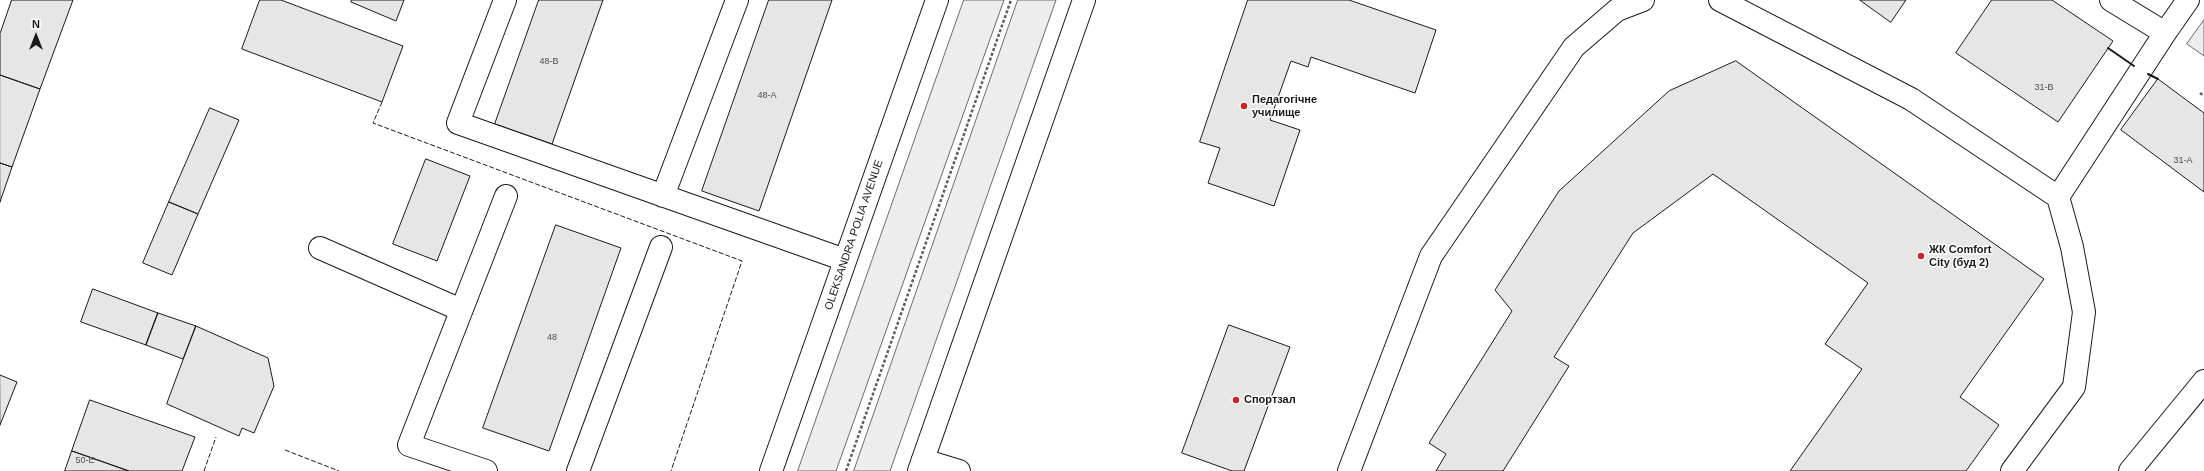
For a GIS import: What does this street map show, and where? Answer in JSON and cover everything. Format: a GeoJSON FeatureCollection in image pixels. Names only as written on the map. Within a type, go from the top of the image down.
{"type":"FeatureCollection","features":[{"type":"Feature","properties":{"kind":"main road"},"geometry":{"type":"LineString","coordinates":[[505,0],[458,123],[845,260]]}},
{"type":"Feature","properties":{"kind":"main road"},"geometry":{"type":"LineString","coordinates":[[663,196],[737,0]]}},
{"type":"Feature","properties":{"kind":"main road","name":"OLEKSANDRA POLIA AVENUE"},"geometry":{"type":"LineString","coordinates":[[771,471],[937,0]]}},
{"type":"Feature","properties":{"kind":"main road"},"geometry":{"type":"LineString","coordinates":[[959,471],[921,466],[1084,0]]}},
{"type":"Feature","properties":{"kind":"main road"},"geometry":{"type":"LineString","coordinates":[[1349,471],[1431,256],[1574,47],[1617,10],[1643,0]]}},
{"type":"Feature","properties":{"kind":"main road"},"geometry":{"type":"LineString","coordinates":[[1720,0],[1911,99],[2058,197],[2072,247],[2084,312],[2074,387],[2012,471]]}},
{"type":"Feature","properties":{"kind":"main road"},"geometry":{"type":"LineString","coordinates":[[2111,0],[2165,33]]}},
{"type":"Feature","properties":{"kind":"main road"},"geometry":{"type":"LineString","coordinates":[[2058,197],[2188,0]]}},
{"type":"Feature","properties":{"kind":"main road"},"geometry":{"type":"LineString","coordinates":[[486,471],[409,445],[506,196]]}},
{"type":"Feature","properties":{"kind":"main road"},"geometry":{"type":"LineString","coordinates":[[578,471],[661,247]]}},
{"type":"Feature","properties":{"kind":"main road"},"geometry":{"type":"LineString","coordinates":[[320,248],[461,310]]}},
{"type":"Feature","properties":{"kind":"main road"},"geometry":{"type":"LineString","coordinates":[[2130,471],[2204,381]]}},
{"type":"Feature","properties":{"kind":"path"},"geometry":{"type":"LineString","coordinates":[[846,471],[1012,0]]}},
{"type":"Feature","properties":{"kind":"path"},"geometry":{"type":"LineString","coordinates":[[2200,93],[2204,96]]}},
{"type":"Feature","properties":{"kind":"shaded area"},"geometry":{"type":"Polygon","coordinates":[[[964,0],[1004,0],[836,471],[798,471],[964,0]]]}},
{"type":"Feature","properties":{"kind":"shaded area"},"geometry":{"type":"Polygon","coordinates":[[[1018,0],[1056,0],[890,471],[854,471],[1018,0]]]}},
{"type":"Feature","properties":{"kind":"shaded area"},"geometry":{"type":"Polygon","coordinates":[[[2204,20],[2204,56],[2187,44],[2204,20]]]}},
{"type":"Feature","properties":{"kind":"building"},"geometry":{"type":"Polygon","coordinates":[[[12,0],[73,0],[40,89],[0,75],[0,34],[12,0]]]}},
{"type":"Feature","properties":{"kind":"building"},"geometry":{"type":"Polygon","coordinates":[[[260,0],[281,0],[403,46],[382,102],[242,49],[260,0]]]}},
{"type":"Feature","properties":{"kind":"building"},"geometry":{"type":"Polygon","coordinates":[[[352,0],[404,0],[396,21],[351,2],[352,0]]]}},
{"type":"Feature","properties":{"kind":"building"},"geometry":{"type":"Polygon","coordinates":[[[539,0],[603,0],[552,144],[495,124],[539,0]]]}},
{"type":"Feature","properties":{"kind":"building"},"geometry":{"type":"Polygon","coordinates":[[[769,0],[832,0],[759,211],[702,191],[769,0]]]}},
{"type":"Feature","properties":{"kind":"building","name":"Педагогічне училище"},"geometry":{"type":"Polygon","coordinates":[[[1248,0],[1349,0],[1436,30],[1415,93],[1311,57],[1308,67],[1291,61],[1270,120],[1300,130],[1274,206],[1208,183],[1220,148],[1200,142],[1248,0]]]}},
{"type":"Feature","properties":{"kind":"building"},"geometry":{"type":"Polygon","coordinates":[[[1860,0],[1906,0],[1891,22],[1860,0]]]}},
{"type":"Feature","properties":{"kind":"building"},"geometry":{"type":"Polygon","coordinates":[[[1992,0],[2052,0],[2113,41],[2058,122],[1956,53],[1992,0]]]}},
{"type":"Feature","properties":{"kind":"building","name":"ЖК Comfort City (буд 2)"},"geometry":{"type":"Polygon","coordinates":[[[1736,61],[2044,279],[1960,397],[1999,425],[1966,471],[1790,471],[1862,369],[1825,344],[1868,283],[1713,174],[1633,233],[1554,357],[1569,366],[1503,471],[1436,471],[1446,454],[1429,443],[1512,311],[1495,290],[1559,191],[1669,91],[1736,61]]]}},
{"type":"Feature","properties":{"kind":"building"},"geometry":{"type":"Polygon","coordinates":[[[0,75],[40,89],[12,167],[0,163],[0,75]]]}},
{"type":"Feature","properties":{"kind":"building"},"geometry":{"type":"Polygon","coordinates":[[[2158,79],[2204,113],[2204,192],[2121,130],[2158,79]]]}},
{"type":"Feature","properties":{"kind":"building"},"geometry":{"type":"Polygon","coordinates":[[[210,108],[239,120],[198,214],[169,202],[210,108]]]}},
{"type":"Feature","properties":{"kind":"building"},"geometry":{"type":"Polygon","coordinates":[[[426,159],[470,176],[437,261],[393,244],[426,159]]]}},
{"type":"Feature","properties":{"kind":"building"},"geometry":{"type":"Polygon","coordinates":[[[0,163],[12,167],[0,202],[0,163]]]}},
{"type":"Feature","properties":{"kind":"building"},"geometry":{"type":"Polygon","coordinates":[[[169,202],[198,214],[172,275],[143,263],[169,202]]]}},
{"type":"Feature","properties":{"kind":"building"},"geometry":{"type":"Polygon","coordinates":[[[556,225],[621,248],[549,451],[483,428],[556,225]]]}},
{"type":"Feature","properties":{"kind":"building"},"geometry":{"type":"Polygon","coordinates":[[[93,289],[158,313],[146,345],[81,322],[93,289]]]}},
{"type":"Feature","properties":{"kind":"building"},"geometry":{"type":"Polygon","coordinates":[[[158,313],[196,326],[183,359],[146,345],[158,313]]]}},
{"type":"Feature","properties":{"kind":"building","name":"Спортзал"},"geometry":{"type":"Polygon","coordinates":[[[1229,325],[1290,347],[1244,471],[1232,471],[1182,453],[1229,325]]]}},
{"type":"Feature","properties":{"kind":"building"},"geometry":{"type":"Polygon","coordinates":[[[196,326],[268,358],[274,386],[254,433],[242,428],[239,436],[167,404],[196,326]]]}},
{"type":"Feature","properties":{"kind":"building"},"geometry":{"type":"Polygon","coordinates":[[[0,375],[17,382],[0,425],[0,375]]]}},
{"type":"Feature","properties":{"kind":"building"},"geometry":{"type":"Polygon","coordinates":[[[90,400],[195,437],[182,471],[129,471],[72,451],[90,400]]]}},
{"type":"Feature","properties":{"kind":"building"},"geometry":{"type":"Polygon","coordinates":[[[72,451],[129,471],[65,471],[72,451]]]}},
{"type":"Feature","properties":{"kind":"fence"},"geometry":{"type":"LineString","coordinates":[[382,102],[373,123],[742,261],[671,471]]}},
{"type":"Feature","properties":{"kind":"fence"},"geometry":{"type":"LineString","coordinates":[[204,471],[216,437]]}},
{"type":"Feature","properties":{"kind":"fence"},"geometry":{"type":"LineString","coordinates":[[285,450],[339,471]]}},
{"type":"Feature","properties":{"kind":"wall"},"geometry":{"type":"LineString","coordinates":[[2108,48],[2134,66]]}},
{"type":"Feature","properties":{"kind":"wall"},"geometry":{"type":"LineString","coordinates":[[2148,74],[2158,79]]}},
{"type":"Feature","properties":{"kind":"place","name":"Педагогічне училище"},"geometry":{"type":"Point","coordinates":[1244,106]}},
{"type":"Feature","properties":{"kind":"place","name":"ЖК Comfort City (буд 2)"},"geometry":{"type":"Point","coordinates":[1921,256]}},
{"type":"Feature","properties":{"kind":"place","name":"Спортзал"},"geometry":{"type":"Point","coordinates":[1236,400]}}]}
